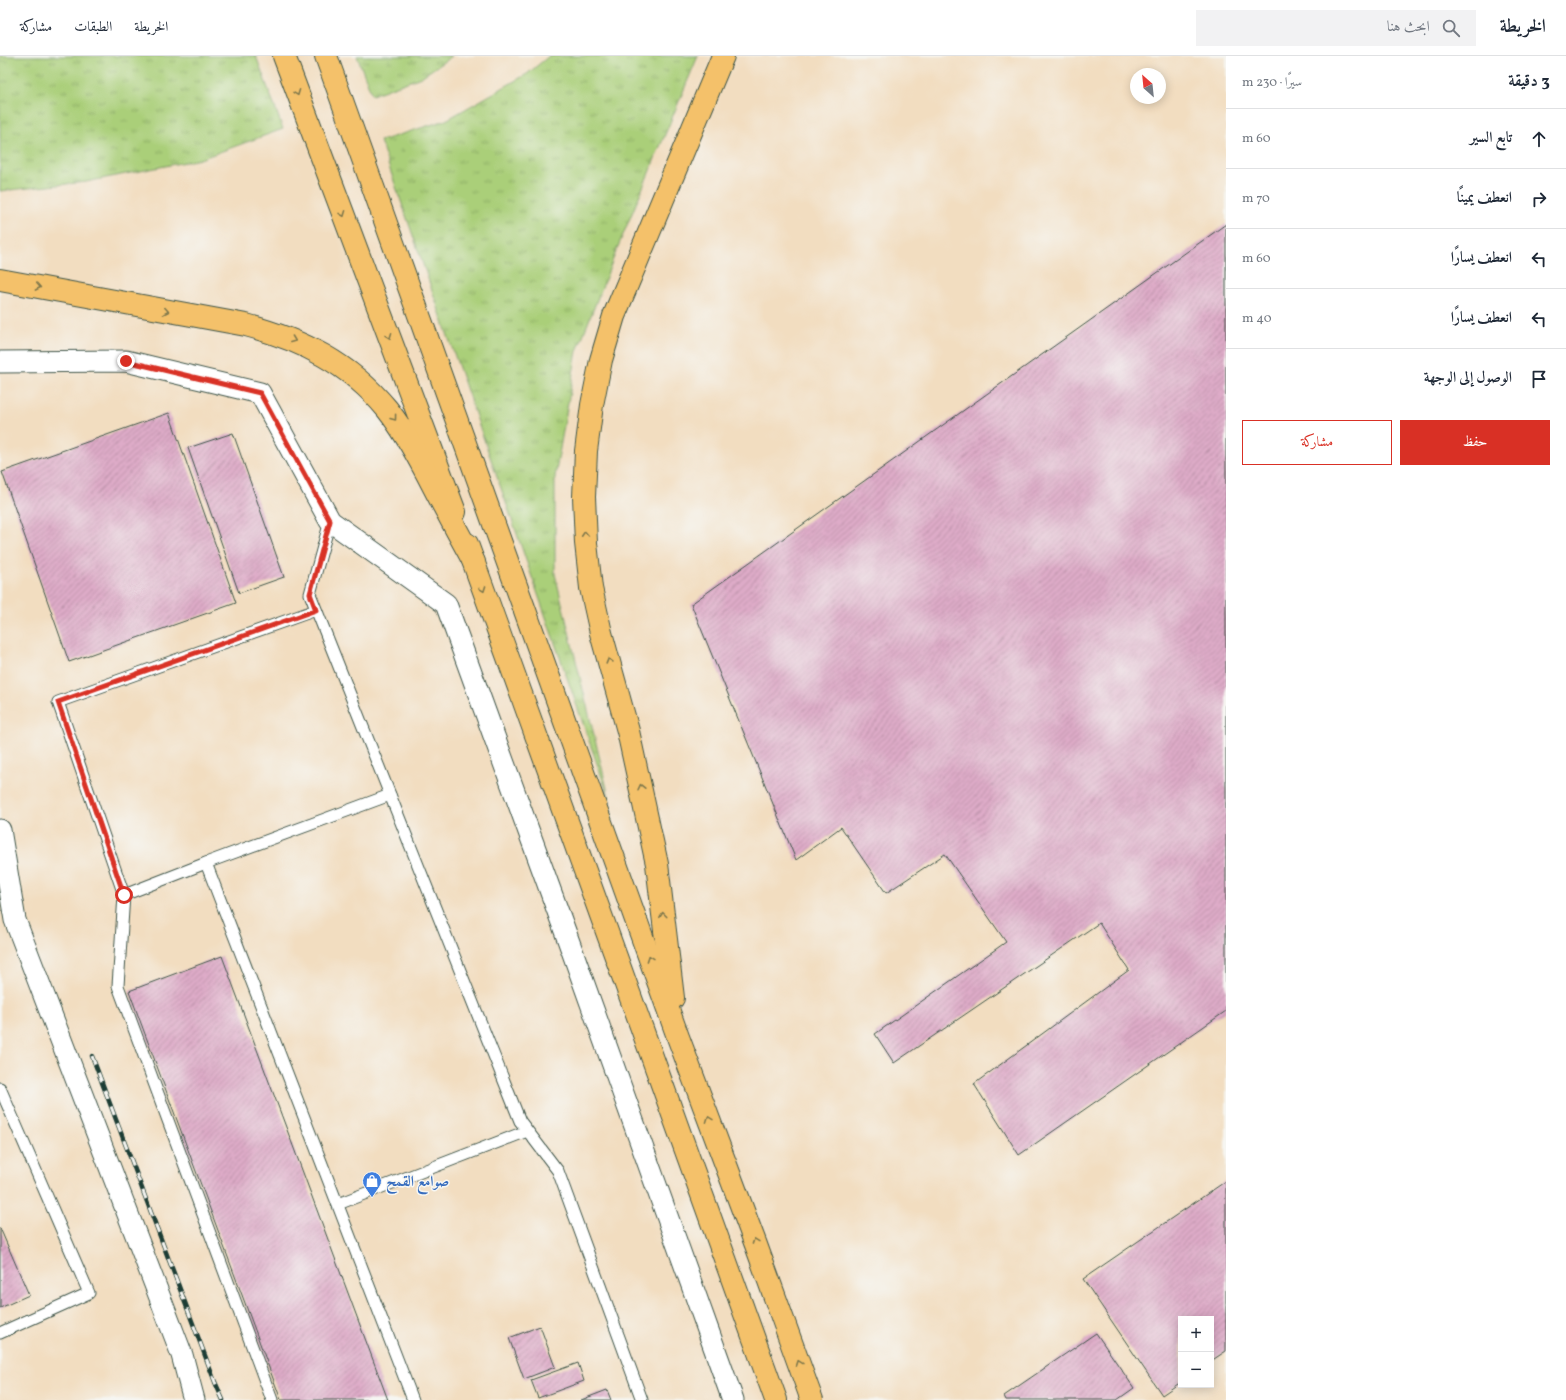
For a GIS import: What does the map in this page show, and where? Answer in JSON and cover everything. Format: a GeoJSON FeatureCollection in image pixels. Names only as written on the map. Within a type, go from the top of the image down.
{"type":"FeatureCollection","features":[{"type":"Feature","properties":{"kind":"main road"},"geometry":{"type":"LineString","coordinates":[[284,56],[474,562],[776,1400]]}},
{"type":"Feature","properties":{"kind":"main road"},"geometry":{"type":"LineString","coordinates":[[326,56],[678,1037],[756,1244],[812,1400]]}},
{"type":"Feature","properties":{"kind":"main road"},"geometry":{"type":"LineString","coordinates":[[678,1037],[657,864],[628,731],[601,633],[591,588],[586,543],[584,489],[586,451],[592,405],[601,360],[614,316],[723,56]]}},
{"type":"Feature","properties":{"kind":"main road"},"geometry":{"type":"LineString","coordinates":[[0,280],[246,325],[273,332],[299,342],[323,355],[347,371],[368,388],[404,431],[474,562]]}},
{"type":"Feature","properties":{"kind":"street"},"geometry":{"type":"LineString","coordinates":[[0,362],[126,361],[260,393],[330,521],[446,604],[733,1400]]}},
{"type":"Feature","properties":{"kind":"street"},"geometry":{"type":"LineString","coordinates":[[0,830],[15,920],[182,1355],[194,1400]]}},
{"type":"Feature","properties":{"kind":"lane"},"geometry":{"type":"LineString","coordinates":[[330,521],[310,594],[520,1121],[558,1170],[642,1400]]}},
{"type":"Feature","properties":{"kind":"lane"},"geometry":{"type":"LineString","coordinates":[[272,1400],[118,986],[124,895],[58,702],[316,610]]}},
{"type":"Feature","properties":{"kind":"lane"},"geometry":{"type":"LineString","coordinates":[[124,895],[390,795]]}},
{"type":"Feature","properties":{"kind":"lane"},"geometry":{"type":"LineString","coordinates":[[206,863],[413,1400]]}},
{"type":"Feature","properties":{"kind":"lane"},"geometry":{"type":"LineString","coordinates":[[0,1088],[89,1293],[0,1333]]}},
{"type":"Feature","properties":{"kind":"lane"},"geometry":{"type":"LineString","coordinates":[[338,1204],[527,1131]]}},
{"type":"Feature","properties":{"kind":"green space"},"geometry":{"type":"Polygon","coordinates":[[[0,56],[256,56],[283,129],[200,159],[86,182],[0,191],[0,56]]]}},
{"type":"Feature","properties":{"kind":"green space"},"geometry":{"type":"Polygon","coordinates":[[[357,56],[452,56],[421,77],[372,95],[357,56]]]}},
{"type":"Feature","properties":{"kind":"green space"},"geometry":{"type":"Polygon","coordinates":[[[549,56],[698,56],[617,249],[577,351],[555,477],[555,574],[610,801],[380,141],[446,120],[527,74],[549,56]]]}},
{"type":"Feature","properties":{"kind":"building"},"geometry":{"type":"Polygon","coordinates":[[[1226,224],[1226,1011],[1019,1155],[974,1084],[1129,970],[1099,923],[894,1063],[875,1034],[1006,942],[945,854],[886,893],[841,827],[796,860],[691,604],[1226,224]]]}},
{"type":"Feature","properties":{"kind":"building"},"geometry":{"type":"Polygon","coordinates":[[[169,413],[236,603],[69,662],[2,472],[169,413]]]}},
{"type":"Feature","properties":{"kind":"building"},"geometry":{"type":"Polygon","coordinates":[[[233,433],[284,577],[239,593],[188,448],[233,433]]]}},
{"type":"Feature","properties":{"kind":"building"},"geometry":{"type":"Polygon","coordinates":[[[222,956],[388,1400],[281,1400],[129,991],[222,956]]]}},
{"type":"Feature","properties":{"kind":"building"},"geometry":{"type":"Polygon","coordinates":[[[1226,1181],[1226,1351],[1214,1359],[1214,1316],[1178,1316],[1178,1384],[1162,1395],[1083,1279],[1226,1181]]]}},
{"type":"Feature","properties":{"kind":"building"},"geometry":{"type":"Polygon","coordinates":[[[0,1228],[29,1295],[0,1308],[0,1228]]]}},
{"type":"Feature","properties":{"kind":"building"},"geometry":{"type":"Polygon","coordinates":[[[540,1326],[555,1367],[524,1379],[509,1338],[540,1326]]]}},
{"type":"Feature","properties":{"kind":"building"},"geometry":{"type":"Polygon","coordinates":[[[1096,1333],[1134,1388],[1117,1400],[1006,1400],[1004,1396],[1096,1333]]]}},
{"type":"Feature","properties":{"kind":"building"},"geometry":{"type":"Polygon","coordinates":[[[578,1363],[584,1381],[538,1398],[531,1380],[578,1363]]]}},
{"type":"Feature","properties":{"kind":"building"},"geometry":{"type":"Polygon","coordinates":[[[607,1390],[611,1400],[581,1400],[607,1390]]]}},
{"type":"Feature","properties":{"kind":"railway"},"geometry":{"type":"LineString","coordinates":[[92,1056],[223,1400]]}},
{"type":"Feature","properties":{"kind":"place","name":"صوامع القمح"},"geometry":{"type":"Point","coordinates":[372,1198]}},
{"type":"Feature","properties":{"kind":"route"},"geometry":{"type":"LineString","coordinates":[[124,895],[58,702],[316,610],[310,594],[330,521],[260,393],[126,361]]}}]}
